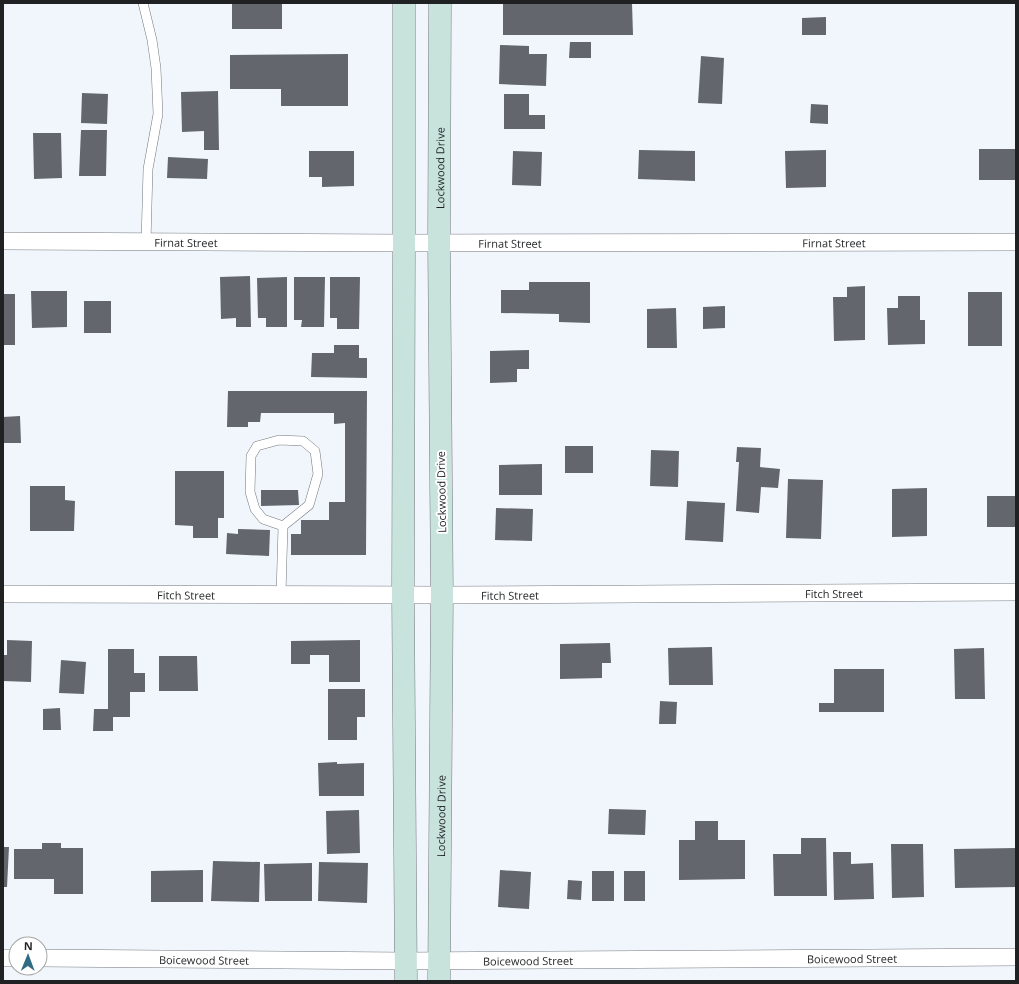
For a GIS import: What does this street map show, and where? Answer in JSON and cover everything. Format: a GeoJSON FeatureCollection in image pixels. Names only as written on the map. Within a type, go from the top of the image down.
{"type":"FeatureCollection","features":[{"type":"Feature","properties":{"kind":"main road"},"geometry":{"type":"LineString","coordinates":[[404,3],[403,595],[406,971]]}},
{"type":"Feature","properties":{"kind":"main road","name":"Lockwood Drive"},"geometry":{"type":"LineString","coordinates":[[440,3],[439,243],[442,595],[440,971]]}},
{"type":"Feature","properties":{"kind":"street","name":"Firnat Street"},"geometry":{"type":"LineString","coordinates":[[3,241],[404,243],[1016,242]]}},
{"type":"Feature","properties":{"kind":"street","name":"Fitch Street"},"geometry":{"type":"LineString","coordinates":[[3,594],[442,595],[1016,592]]}},
{"type":"Feature","properties":{"kind":"street","name":"Boicewood Street"},"geometry":{"type":"LineString","coordinates":[[48,958],[440,971],[1016,957]]}},
{"type":"Feature","properties":{"kind":"lane"},"geometry":{"type":"LineString","coordinates":[[143,3],[152,40],[156,68],[158,114],[148,169],[146,242]]}},
{"type":"Feature","properties":{"kind":"lane"},"geometry":{"type":"LineString","coordinates":[[279,440],[303,441],[315,451],[318,474],[309,506],[283,526],[263,519],[255,509],[250,492],[251,456],[257,446],[279,440]]}},
{"type":"Feature","properties":{"kind":"lane"},"geometry":{"type":"LineString","coordinates":[[281,594],[283,526]]}},
{"type":"Feature","properties":{"kind":"building"},"geometry":{"type":"Polygon","coordinates":[[[232,3],[282,3],[282,29],[232,29],[232,3]]]}},
{"type":"Feature","properties":{"kind":"building"},"geometry":{"type":"Polygon","coordinates":[[[503,3],[632,3],[633,35],[503,35],[503,3]]]}},
{"type":"Feature","properties":{"kind":"building"},"geometry":{"type":"Polygon","coordinates":[[[826,17],[826,35],[802,35],[802,18],[826,17]]]}},
{"type":"Feature","properties":{"kind":"building"},"geometry":{"type":"Polygon","coordinates":[[[570,42],[591,42],[591,58],[569,58],[570,42]]]}},
{"type":"Feature","properties":{"kind":"building"},"geometry":{"type":"Polygon","coordinates":[[[500,45],[529,46],[529,54],[547,54],[546,86],[499,84],[500,45]]]}},
{"type":"Feature","properties":{"kind":"building"},"geometry":{"type":"Polygon","coordinates":[[[348,54],[348,106],[281,106],[281,89],[230,89],[230,55],[348,54]]]}},
{"type":"Feature","properties":{"kind":"building"},"geometry":{"type":"Polygon","coordinates":[[[701,56],[724,58],[722,104],[698,103],[701,56]]]}},
{"type":"Feature","properties":{"kind":"building"},"geometry":{"type":"Polygon","coordinates":[[[218,91],[219,150],[204,150],[204,131],[182,132],[181,92],[218,91]]]}},
{"type":"Feature","properties":{"kind":"building"},"geometry":{"type":"Polygon","coordinates":[[[82,93],[108,94],[107,124],[81,123],[82,93]]]}},
{"type":"Feature","properties":{"kind":"building"},"geometry":{"type":"Polygon","coordinates":[[[504,94],[529,94],[529,115],[545,115],[545,129],[504,129],[504,94]]]}},
{"type":"Feature","properties":{"kind":"building"},"geometry":{"type":"Polygon","coordinates":[[[811,104],[828,105],[828,124],[810,123],[811,104]]]}},
{"type":"Feature","properties":{"kind":"building"},"geometry":{"type":"Polygon","coordinates":[[[81,130],[107,130],[106,176],[79,176],[81,130]]]}},
{"type":"Feature","properties":{"kind":"building"},"geometry":{"type":"Polygon","coordinates":[[[33,133],[61,133],[62,178],[34,179],[33,133]]]}},
{"type":"Feature","properties":{"kind":"building"},"geometry":{"type":"Polygon","coordinates":[[[979,149],[1016,149],[1016,180],[979,180],[979,149]]]}},
{"type":"Feature","properties":{"kind":"building"},"geometry":{"type":"Polygon","coordinates":[[[639,150],[695,151],[695,181],[638,179],[639,150]]]}},
{"type":"Feature","properties":{"kind":"building"},"geometry":{"type":"Polygon","coordinates":[[[826,150],[826,187],[786,188],[785,151],[826,150]]]}},
{"type":"Feature","properties":{"kind":"building"},"geometry":{"type":"Polygon","coordinates":[[[309,151],[354,151],[354,186],[322,187],[322,177],[309,177],[309,151]]]}},
{"type":"Feature","properties":{"kind":"building"},"geometry":{"type":"Polygon","coordinates":[[[513,151],[542,152],[541,186],[512,185],[513,151]]]}},
{"type":"Feature","properties":{"kind":"building"},"geometry":{"type":"Polygon","coordinates":[[[168,157],[208,159],[207,179],[167,178],[168,157]]]}},
{"type":"Feature","properties":{"kind":"building"},"geometry":{"type":"Polygon","coordinates":[[[250,276],[251,327],[236,327],[236,318],[221,319],[220,277],[250,276]]]}},
{"type":"Feature","properties":{"kind":"building"},"geometry":{"type":"Polygon","coordinates":[[[287,277],[287,327],[266,327],[266,318],[258,318],[257,278],[287,277]]]}},
{"type":"Feature","properties":{"kind":"building"},"geometry":{"type":"Polygon","coordinates":[[[294,277],[325,277],[324,327],[301,327],[302,320],[294,320],[294,277]]]}},
{"type":"Feature","properties":{"kind":"building"},"geometry":{"type":"Polygon","coordinates":[[[330,277],[360,277],[359,329],[337,329],[337,318],[330,318],[330,277]]]}},
{"type":"Feature","properties":{"kind":"building"},"geometry":{"type":"Polygon","coordinates":[[[529,282],[590,282],[590,323],[559,322],[559,314],[501,313],[501,290],[529,290],[529,282]]]}},
{"type":"Feature","properties":{"kind":"building"},"geometry":{"type":"Polygon","coordinates":[[[865,286],[865,340],[834,341],[833,297],[847,297],[847,287],[865,286]]]}},
{"type":"Feature","properties":{"kind":"building"},"geometry":{"type":"Polygon","coordinates":[[[31,291],[67,291],[67,327],[32,328],[31,291]]]}},
{"type":"Feature","properties":{"kind":"building"},"geometry":{"type":"Polygon","coordinates":[[[968,292],[1002,292],[1002,346],[968,346],[968,292]]]}},
{"type":"Feature","properties":{"kind":"building"},"geometry":{"type":"Polygon","coordinates":[[[3,294],[15,294],[15,345],[3,345],[3,294]]]}},
{"type":"Feature","properties":{"kind":"building"},"geometry":{"type":"Polygon","coordinates":[[[898,296],[920,296],[920,320],[925,320],[925,344],[888,345],[887,308],[898,308],[898,296]]]}},
{"type":"Feature","properties":{"kind":"building"},"geometry":{"type":"Polygon","coordinates":[[[84,301],[111,301],[111,333],[84,333],[84,301]]]}},
{"type":"Feature","properties":{"kind":"building"},"geometry":{"type":"Polygon","coordinates":[[[725,306],[725,328],[703,329],[703,307],[725,306]]]}},
{"type":"Feature","properties":{"kind":"building"},"geometry":{"type":"Polygon","coordinates":[[[676,308],[677,348],[647,348],[647,309],[676,308]]]}},
{"type":"Feature","properties":{"kind":"building"},"geometry":{"type":"Polygon","coordinates":[[[334,345],[359,345],[359,358],[367,358],[367,378],[311,377],[312,353],[334,353],[334,345]]]}},
{"type":"Feature","properties":{"kind":"building"},"geometry":{"type":"Polygon","coordinates":[[[529,350],[529,369],[517,369],[517,382],[490,383],[490,351],[529,350]]]}},
{"type":"Feature","properties":{"kind":"building"},"geometry":{"type":"Polygon","coordinates":[[[228,391],[367,391],[366,555],[291,555],[291,534],[301,534],[301,520],[329,520],[329,502],[345,502],[345,423],[334,424],[334,413],[261,413],[260,422],[248,422],[248,427],[227,427],[228,391]]]}},
{"type":"Feature","properties":{"kind":"building"},"geometry":{"type":"Polygon","coordinates":[[[20,416],[21,443],[3,443],[3,417],[20,416]]]}},
{"type":"Feature","properties":{"kind":"building"},"geometry":{"type":"Polygon","coordinates":[[[565,446],[593,446],[593,473],[565,473],[565,446]]]}},
{"type":"Feature","properties":{"kind":"building"},"geometry":{"type":"Polygon","coordinates":[[[737,447],[761,448],[760,467],[780,469],[778,488],[761,487],[759,513],[736,511],[739,462],[736,462],[737,447]]]}},
{"type":"Feature","properties":{"kind":"building"},"geometry":{"type":"Polygon","coordinates":[[[651,450],[679,451],[678,487],[650,486],[651,450]]]}},
{"type":"Feature","properties":{"kind":"building"},"geometry":{"type":"Polygon","coordinates":[[[542,464],[542,495],[499,495],[499,465],[542,464]]]}},
{"type":"Feature","properties":{"kind":"building"},"geometry":{"type":"Polygon","coordinates":[[[175,471],[224,471],[224,518],[218,518],[218,538],[193,538],[193,526],[175,525],[175,471]]]}},
{"type":"Feature","properties":{"kind":"building"},"geometry":{"type":"Polygon","coordinates":[[[788,479],[823,480],[821,539],[786,538],[788,479]]]}},
{"type":"Feature","properties":{"kind":"building"},"geometry":{"type":"Polygon","coordinates":[[[30,486],[65,486],[65,500],[75,501],[74,531],[30,531],[30,486]]]}},
{"type":"Feature","properties":{"kind":"building"},"geometry":{"type":"Polygon","coordinates":[[[927,488],[927,536],[892,537],[892,489],[927,488]]]}},
{"type":"Feature","properties":{"kind":"building"},"geometry":{"type":"Polygon","coordinates":[[[261,490],[298,490],[299,505],[261,506],[261,490]]]}},
{"type":"Feature","properties":{"kind":"building"},"geometry":{"type":"Polygon","coordinates":[[[987,496],[1016,496],[1016,527],[987,527],[987,496]]]}},
{"type":"Feature","properties":{"kind":"building"},"geometry":{"type":"Polygon","coordinates":[[[687,501],[725,503],[723,542],[685,540],[687,501]]]}},
{"type":"Feature","properties":{"kind":"building"},"geometry":{"type":"Polygon","coordinates":[[[496,508],[533,509],[532,541],[495,540],[496,508]]]}},
{"type":"Feature","properties":{"kind":"building"},"geometry":{"type":"Polygon","coordinates":[[[238,529],[270,530],[269,556],[226,554],[227,533],[238,534],[238,529]]]}},
{"type":"Feature","properties":{"kind":"building"},"geometry":{"type":"Polygon","coordinates":[[[7,640],[32,641],[31,682],[3,681],[3,655],[7,655],[7,640]]]}},
{"type":"Feature","properties":{"kind":"building"},"geometry":{"type":"Polygon","coordinates":[[[360,640],[360,682],[329,682],[329,655],[310,655],[310,664],[291,664],[291,641],[360,640]]]}},
{"type":"Feature","properties":{"kind":"building"},"geometry":{"type":"Polygon","coordinates":[[[610,643],[611,663],[602,663],[602,678],[560,679],[560,644],[610,643]]]}},
{"type":"Feature","properties":{"kind":"building"},"geometry":{"type":"Polygon","coordinates":[[[712,647],[713,685],[669,685],[668,648],[712,647]]]}},
{"type":"Feature","properties":{"kind":"building"},"geometry":{"type":"Polygon","coordinates":[[[984,648],[985,699],[955,699],[954,649],[984,648]]]}},
{"type":"Feature","properties":{"kind":"building"},"geometry":{"type":"Polygon","coordinates":[[[108,649],[134,649],[134,673],[145,673],[145,692],[130,692],[130,717],[113,717],[113,731],[93,731],[94,709],[108,709],[108,649]]]}},
{"type":"Feature","properties":{"kind":"building"},"geometry":{"type":"Polygon","coordinates":[[[159,656],[197,656],[198,691],[159,691],[159,656]]]}},
{"type":"Feature","properties":{"kind":"building"},"geometry":{"type":"Polygon","coordinates":[[[61,660],[86,662],[84,694],[59,693],[61,660]]]}},
{"type":"Feature","properties":{"kind":"building"},"geometry":{"type":"Polygon","coordinates":[[[834,669],[884,669],[884,712],[819,712],[819,703],[834,703],[834,669]]]}},
{"type":"Feature","properties":{"kind":"building"},"geometry":{"type":"Polygon","coordinates":[[[328,689],[365,689],[365,717],[357,717],[357,740],[328,740],[328,689]]]}},
{"type":"Feature","properties":{"kind":"building"},"geometry":{"type":"Polygon","coordinates":[[[660,701],[677,702],[676,724],[659,724],[660,701]]]}},
{"type":"Feature","properties":{"kind":"building"},"geometry":{"type":"Polygon","coordinates":[[[60,708],[61,730],[43,730],[43,709],[60,708]]]}},
{"type":"Feature","properties":{"kind":"building"},"geometry":{"type":"Polygon","coordinates":[[[337,762],[337,764],[364,763],[364,796],[319,796],[318,763],[337,762]]]}},
{"type":"Feature","properties":{"kind":"building"},"geometry":{"type":"Polygon","coordinates":[[[609,809],[646,810],[645,835],[608,834],[609,809]]]}},
{"type":"Feature","properties":{"kind":"building"},"geometry":{"type":"Polygon","coordinates":[[[359,810],[360,853],[327,854],[326,811],[359,810]]]}},
{"type":"Feature","properties":{"kind":"building"},"geometry":{"type":"Polygon","coordinates":[[[695,821],[718,821],[718,840],[745,840],[745,879],[679,880],[679,840],[695,840],[695,821]]]}},
{"type":"Feature","properties":{"kind":"building"},"geometry":{"type":"Polygon","coordinates":[[[801,838],[826,838],[827,896],[774,896],[773,854],[801,854],[801,838]]]}},
{"type":"Feature","properties":{"kind":"building"},"geometry":{"type":"Polygon","coordinates":[[[42,843],[61,843],[61,848],[83,848],[83,894],[54,894],[54,879],[14,879],[14,849],[42,849],[42,843]]]}},
{"type":"Feature","properties":{"kind":"building"},"geometry":{"type":"Polygon","coordinates":[[[891,844],[923,844],[924,897],[892,898],[891,844]]]}},
{"type":"Feature","properties":{"kind":"building"},"geometry":{"type":"Polygon","coordinates":[[[3,847],[9,847],[7,887],[3,887],[3,847]]]}},
{"type":"Feature","properties":{"kind":"building"},"geometry":{"type":"Polygon","coordinates":[[[1016,848],[1016,887],[955,888],[954,849],[1016,848]]]}},
{"type":"Feature","properties":{"kind":"building"},"geometry":{"type":"Polygon","coordinates":[[[833,852],[851,852],[851,864],[873,863],[874,899],[834,900],[833,852]]]}},
{"type":"Feature","properties":{"kind":"building"},"geometry":{"type":"Polygon","coordinates":[[[213,861],[260,862],[259,902],[211,901],[213,861]]]}},
{"type":"Feature","properties":{"kind":"building"},"geometry":{"type":"Polygon","coordinates":[[[319,862],[368,863],[367,903],[318,901],[319,862]]]}},
{"type":"Feature","properties":{"kind":"building"},"geometry":{"type":"Polygon","coordinates":[[[312,863],[312,901],[265,901],[264,864],[312,863]]]}},
{"type":"Feature","properties":{"kind":"building"},"geometry":{"type":"Polygon","coordinates":[[[203,870],[203,902],[151,902],[151,871],[203,870]]]}},
{"type":"Feature","properties":{"kind":"building"},"geometry":{"type":"Polygon","coordinates":[[[500,870],[531,872],[529,909],[498,907],[500,870]]]}},
{"type":"Feature","properties":{"kind":"building"},"geometry":{"type":"Polygon","coordinates":[[[592,871],[614,871],[614,901],[592,901],[592,871]]]}},
{"type":"Feature","properties":{"kind":"building"},"geometry":{"type":"Polygon","coordinates":[[[624,871],[645,871],[645,901],[624,901],[624,871]]]}},
{"type":"Feature","properties":{"kind":"building"},"geometry":{"type":"Polygon","coordinates":[[[568,880],[582,881],[581,900],[567,899],[568,880]]]}}]}
